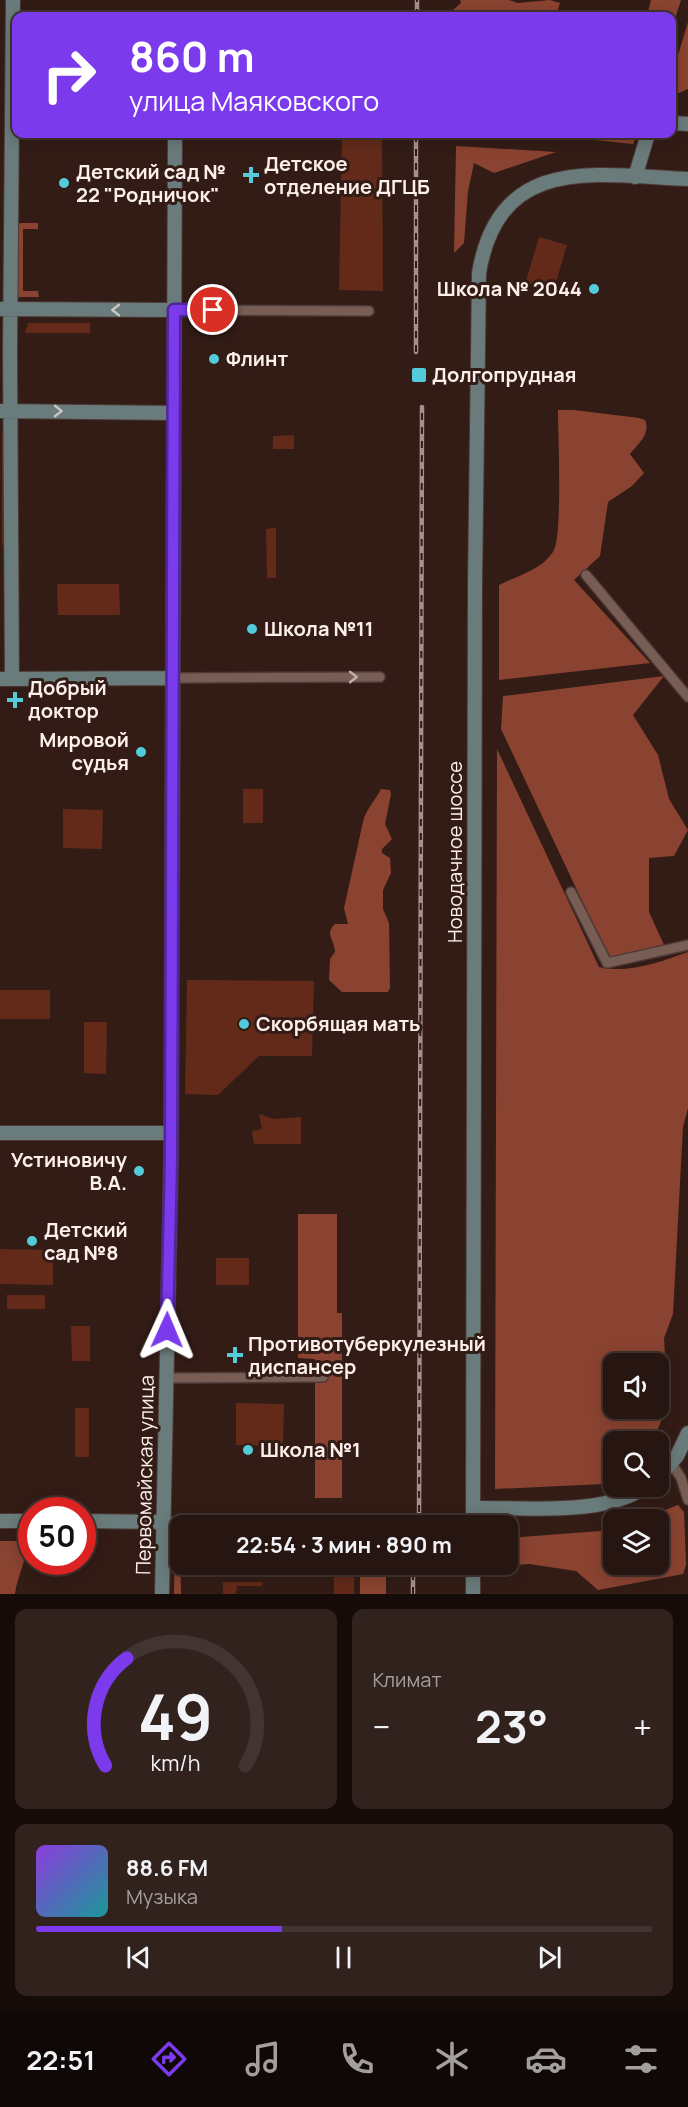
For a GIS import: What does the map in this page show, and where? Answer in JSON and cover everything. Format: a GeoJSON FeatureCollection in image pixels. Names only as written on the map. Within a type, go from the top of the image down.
{"type":"FeatureCollection","features":[{"type":"Feature","properties":{"kind":"street"},"geometry":{"type":"LineString","coordinates":[[12,20],[5,310],[6,679],[380,677]]}},
{"type":"Feature","properties":{"kind":"street","name":"Первомайская улица"},"geometry":{"type":"LineString","coordinates":[[162,1594],[171,1133],[175,138]]}},
{"type":"Feature","properties":{"kind":"street"},"geometry":{"type":"LineString","coordinates":[[635,177],[647,138]]}},
{"type":"Feature","properties":{"kind":"street","name":"Новодачное шоссе"},"geometry":{"type":"LineString","coordinates":[[473,1515],[478,287],[482,258],[490,233],[503,212],[524,193],[560,177],[688,178]]}},
{"type":"Feature","properties":{"kind":"street"},"geometry":{"type":"LineString","coordinates":[[5,310],[369,311]]}},
{"type":"Feature","properties":{"kind":"street"},"geometry":{"type":"LineString","coordinates":[[5,411],[174,413]]}},
{"type":"Feature","properties":{"kind":"street"},"geometry":{"type":"LineString","coordinates":[[586,575],[688,696]]}},
{"type":"Feature","properties":{"kind":"street"},"geometry":{"type":"LineString","coordinates":[[571,892],[607,963],[688,945]]}},
{"type":"Feature","properties":{"kind":"street"},"geometry":{"type":"LineString","coordinates":[[0,1134],[171,1133]]}},
{"type":"Feature","properties":{"kind":"street"},"geometry":{"type":"LineString","coordinates":[[166,1378],[323,1377]]}},
{"type":"Feature","properties":{"kind":"street"},"geometry":{"type":"LineString","coordinates":[[669,1467],[688,1433]]}},
{"type":"Feature","properties":{"kind":"street"},"geometry":{"type":"LineString","coordinates":[[672,1464],[681,1478],[688,1500]]}},
{"type":"Feature","properties":{"kind":"street"},"geometry":{"type":"LineString","coordinates":[[473,1508],[600,1505],[626,1497]]}},
{"type":"Feature","properties":{"kind":"street"},"geometry":{"type":"LineString","coordinates":[[0,1521],[18,1521]]}},
{"type":"Feature","properties":{"kind":"street"},"geometry":{"type":"LineString","coordinates":[[96,1521],[170,1522]]}},
{"type":"Feature","properties":{"kind":"street"},"geometry":{"type":"LineString","coordinates":[[473,1575],[473,1594]]}},
{"type":"Feature","properties":{"kind":"shaded area"},"geometry":{"type":"Polygon","coordinates":[[[460,0],[509,0],[518,3],[550,0],[560,3],[557,12],[453,12],[461,3],[460,0]]]}},
{"type":"Feature","properties":{"kind":"shaded area"},"geometry":{"type":"Polygon","coordinates":[[[651,0],[681,0],[676,16],[676,12],[648,12],[651,0]]]}},
{"type":"Feature","properties":{"kind":"shaded area"},"geometry":{"type":"Polygon","coordinates":[[[688,22],[688,89],[676,94],[676,62],[688,22]]]}},
{"type":"Feature","properties":{"kind":"shaded area"},"geometry":{"type":"Polygon","coordinates":[[[342,138],[382,138],[383,291],[339,290],[342,138]]]}},
{"type":"Feature","properties":{"kind":"shaded area"},"geometry":{"type":"Polygon","coordinates":[[[596,138],[635,138],[633,144],[595,140],[596,138]]]}},
{"type":"Feature","properties":{"kind":"shaded area"},"geometry":{"type":"Polygon","coordinates":[[[456,146],[556,152],[494,173],[474,163],[468,191],[464,243],[454,253],[456,146]]]}},
{"type":"Feature","properties":{"kind":"shaded area"},"geometry":{"type":"Polygon","coordinates":[[[38,223],[38,229],[23,229],[23,291],[38,291],[39,297],[15,297],[17,224],[38,223]]]}},
{"type":"Feature","properties":{"kind":"shaded area"},"geometry":{"type":"Polygon","coordinates":[[[539,237],[567,245],[553,292],[525,284],[539,237]]]}},
{"type":"Feature","properties":{"kind":"shaded area"},"geometry":{"type":"Polygon","coordinates":[[[28,323],[90,323],[90,333],[25,333],[28,323]]]}},
{"type":"Feature","properties":{"kind":"shaded area"},"geometry":{"type":"Polygon","coordinates":[[[558,410],[574,410],[645,420],[645,434],[630,454],[644,473],[632,486],[608,502],[600,556],[574,580],[650,663],[499,680],[499,585],[542,563],[553,552],[556,543],[559,507],[558,410]]]}},
{"type":"Feature","properties":{"kind":"shaded area"},"geometry":{"type":"Polygon","coordinates":[[[2,433],[6,433],[5,543],[2,546],[2,433]]]}},
{"type":"Feature","properties":{"kind":"shaded area"},"geometry":{"type":"Polygon","coordinates":[[[294,435],[294,449],[273,449],[273,436],[294,435]]]}},
{"type":"Feature","properties":{"kind":"shaded area"},"geometry":{"type":"Polygon","coordinates":[[[276,528],[276,578],[267,578],[266,529],[276,528]]]}},
{"type":"Feature","properties":{"kind":"shaded area"},"geometry":{"type":"Polygon","coordinates":[[[57,584],[119,584],[120,615],[58,615],[57,584]]]}},
{"type":"Feature","properties":{"kind":"shaded area"},"geometry":{"type":"Polygon","coordinates":[[[664,676],[633,715],[658,755],[669,799],[688,830],[674,856],[649,858],[649,912],[664,945],[609,958],[501,729],[503,696],[664,676]]]}},
{"type":"Feature","properties":{"kind":"shaded area"},"geometry":{"type":"Polygon","coordinates":[[[497,749],[599,967],[633,968],[688,952],[688,1108],[683,1127],[673,1314],[664,1338],[665,1353],[603,1353],[603,1419],[662,1419],[657,1431],[603,1431],[603,1484],[495,1489],[497,749]]]}},
{"type":"Feature","properties":{"kind":"shaded area"},"geometry":{"type":"Polygon","coordinates":[[[243,789],[263,789],[263,823],[243,823],[243,789]]]}},
{"type":"Feature","properties":{"kind":"shaded area"},"geometry":{"type":"Polygon","coordinates":[[[381,789],[390,790],[391,794],[385,824],[392,839],[382,849],[382,853],[390,858],[391,873],[383,890],[383,909],[389,923],[390,988],[388,992],[342,992],[329,980],[330,959],[335,952],[330,931],[335,924],[348,924],[344,908],[364,817],[381,789]]]}},
{"type":"Feature","properties":{"kind":"shaded area"},"geometry":{"type":"Polygon","coordinates":[[[63,809],[103,810],[102,849],[63,848],[63,809]]]}},
{"type":"Feature","properties":{"kind":"shaded area"},"geometry":{"type":"Polygon","coordinates":[[[187,980],[314,981],[312,1056],[259,1056],[218,1095],[185,1094],[187,980]]]}},
{"type":"Feature","properties":{"kind":"shaded area"},"geometry":{"type":"Polygon","coordinates":[[[0,990],[50,990],[50,1019],[0,1019],[0,990]]]}},
{"type":"Feature","properties":{"kind":"shaded area"},"geometry":{"type":"Polygon","coordinates":[[[84,1022],[107,1022],[106,1074],[84,1073],[84,1022]]]}},
{"type":"Feature","properties":{"kind":"shaded area"},"geometry":{"type":"Polygon","coordinates":[[[259,1114],[274,1119],[301,1117],[301,1144],[254,1144],[252,1131],[262,1129],[259,1114]]]}},
{"type":"Feature","properties":{"kind":"shaded area"},"geometry":{"type":"Polygon","coordinates":[[[298,1214],[337,1214],[337,1313],[342,1313],[342,1498],[315,1498],[315,1359],[298,1358],[298,1214]]]}},
{"type":"Feature","properties":{"kind":"shaded area"},"geometry":{"type":"Polygon","coordinates":[[[0,1249],[53,1250],[53,1285],[0,1284],[0,1249]]]}},
{"type":"Feature","properties":{"kind":"shaded area"},"geometry":{"type":"Polygon","coordinates":[[[216,1258],[249,1258],[249,1285],[216,1285],[216,1258]]]}},
{"type":"Feature","properties":{"kind":"shaded area"},"geometry":{"type":"Polygon","coordinates":[[[7,1295],[45,1295],[45,1309],[7,1309],[7,1295]]]}},
{"type":"Feature","properties":{"kind":"shaded area"},"geometry":{"type":"Polygon","coordinates":[[[71,1326],[90,1326],[90,1361],[72,1361],[71,1326]]]}},
{"type":"Feature","properties":{"kind":"shaded area"},"geometry":{"type":"Polygon","coordinates":[[[236,1403],[284,1404],[283,1446],[236,1445],[236,1403]]]}},
{"type":"Feature","properties":{"kind":"shaded area"},"geometry":{"type":"Polygon","coordinates":[[[75,1408],[89,1408],[89,1457],[75,1457],[75,1408]]]}},
{"type":"Feature","properties":{"kind":"shaded area"},"geometry":{"type":"Polygon","coordinates":[[[678,1505],[684,1512],[686,1565],[683,1574],[598,1590],[576,1571],[529,1564],[518,1565],[518,1537],[603,1531],[603,1575],[669,1575],[668,1509],[678,1505]]]}},
{"type":"Feature","properties":{"kind":"shaded area"},"geometry":{"type":"Polygon","coordinates":[[[316,1514],[386,1514],[386,1515],[316,1514]]]}},
{"type":"Feature","properties":{"kind":"shaded area"},"geometry":{"type":"Polygon","coordinates":[[[0,1541],[18,1541],[19,1575],[15,1594],[0,1594],[0,1541]]]}},
{"type":"Feature","properties":{"kind":"shaded area"},"geometry":{"type":"Polygon","coordinates":[[[174,1575],[181,1575],[181,1594],[174,1594],[174,1575]]]}},
{"type":"Feature","properties":{"kind":"shaded area"},"geometry":{"type":"Polygon","coordinates":[[[334,1575],[354,1575],[354,1594],[334,1594],[334,1575]]]}},
{"type":"Feature","properties":{"kind":"shaded area"},"geometry":{"type":"Polygon","coordinates":[[[360,1575],[386,1575],[386,1594],[360,1594],[360,1575]]]}},
{"type":"Feature","properties":{"kind":"shaded area"},"geometry":{"type":"Polygon","coordinates":[[[223,1582],[263,1582],[262,1586],[237,1586],[236,1594],[223,1594],[223,1582]]]}},
{"type":"Feature","properties":{"kind":"railway"},"geometry":{"type":"LineString","coordinates":[[417,0],[417,12]]}},
{"type":"Feature","properties":{"kind":"railway"},"geometry":{"type":"LineString","coordinates":[[416,138],[416,352]]}},
{"type":"Feature","properties":{"kind":"railway"},"geometry":{"type":"LineString","coordinates":[[419,1515],[422,407]]}},
{"type":"Feature","properties":{"kind":"railway"},"geometry":{"type":"LineString","coordinates":[[413,1575],[413,1594]]}},
{"type":"Feature","properties":{"kind":"place","name":"Детское отделение ДГЦБ"},"geometry":{"type":"Point","coordinates":[251,175]}},
{"type":"Feature","properties":{"kind":"place","name":"Детский сад № 22 \"Родничок\""},"geometry":{"type":"Point","coordinates":[64,183]}},
{"type":"Feature","properties":{"kind":"place","name":"Школа № 2044"},"geometry":{"type":"Point","coordinates":[594,289]}},
{"type":"Feature","properties":{"kind":"place","name":"Флинт"},"geometry":{"type":"Point","coordinates":[214,359]}},
{"type":"Feature","properties":{"kind":"place","name":"Долгопрудная"},"geometry":{"type":"Point","coordinates":[419,375]}},
{"type":"Feature","properties":{"kind":"place","name":"Школа №11"},"geometry":{"type":"Point","coordinates":[252,629]}},
{"type":"Feature","properties":{"kind":"place","name":"Добрый доктор"},"geometry":{"type":"Point","coordinates":[15,700]}},
{"type":"Feature","properties":{"kind":"place","name":"Мировой судья"},"geometry":{"type":"Point","coordinates":[141,752]}},
{"type":"Feature","properties":{"kind":"place","name":"Скорбящая мать"},"geometry":{"type":"Point","coordinates":[244,1024]}},
{"type":"Feature","properties":{"kind":"place","name":"Устиновичу В.А."},"geometry":{"type":"Point","coordinates":[139,1171]}},
{"type":"Feature","properties":{"kind":"place","name":"Детский сад №8"},"geometry":{"type":"Point","coordinates":[32,1241]}},
{"type":"Feature","properties":{"kind":"place","name":"Противотуберкулезный диспансер"},"geometry":{"type":"Point","coordinates":[235,1355]}},
{"type":"Feature","properties":{"kind":"place","name":"Школа №1"},"geometry":{"type":"Point","coordinates":[248,1450]}},
{"type":"Feature","properties":{"kind":"route"},"geometry":{"type":"LineString","coordinates":[[167,1330],[171,1160],[174,310],[213,310]]}}]}
